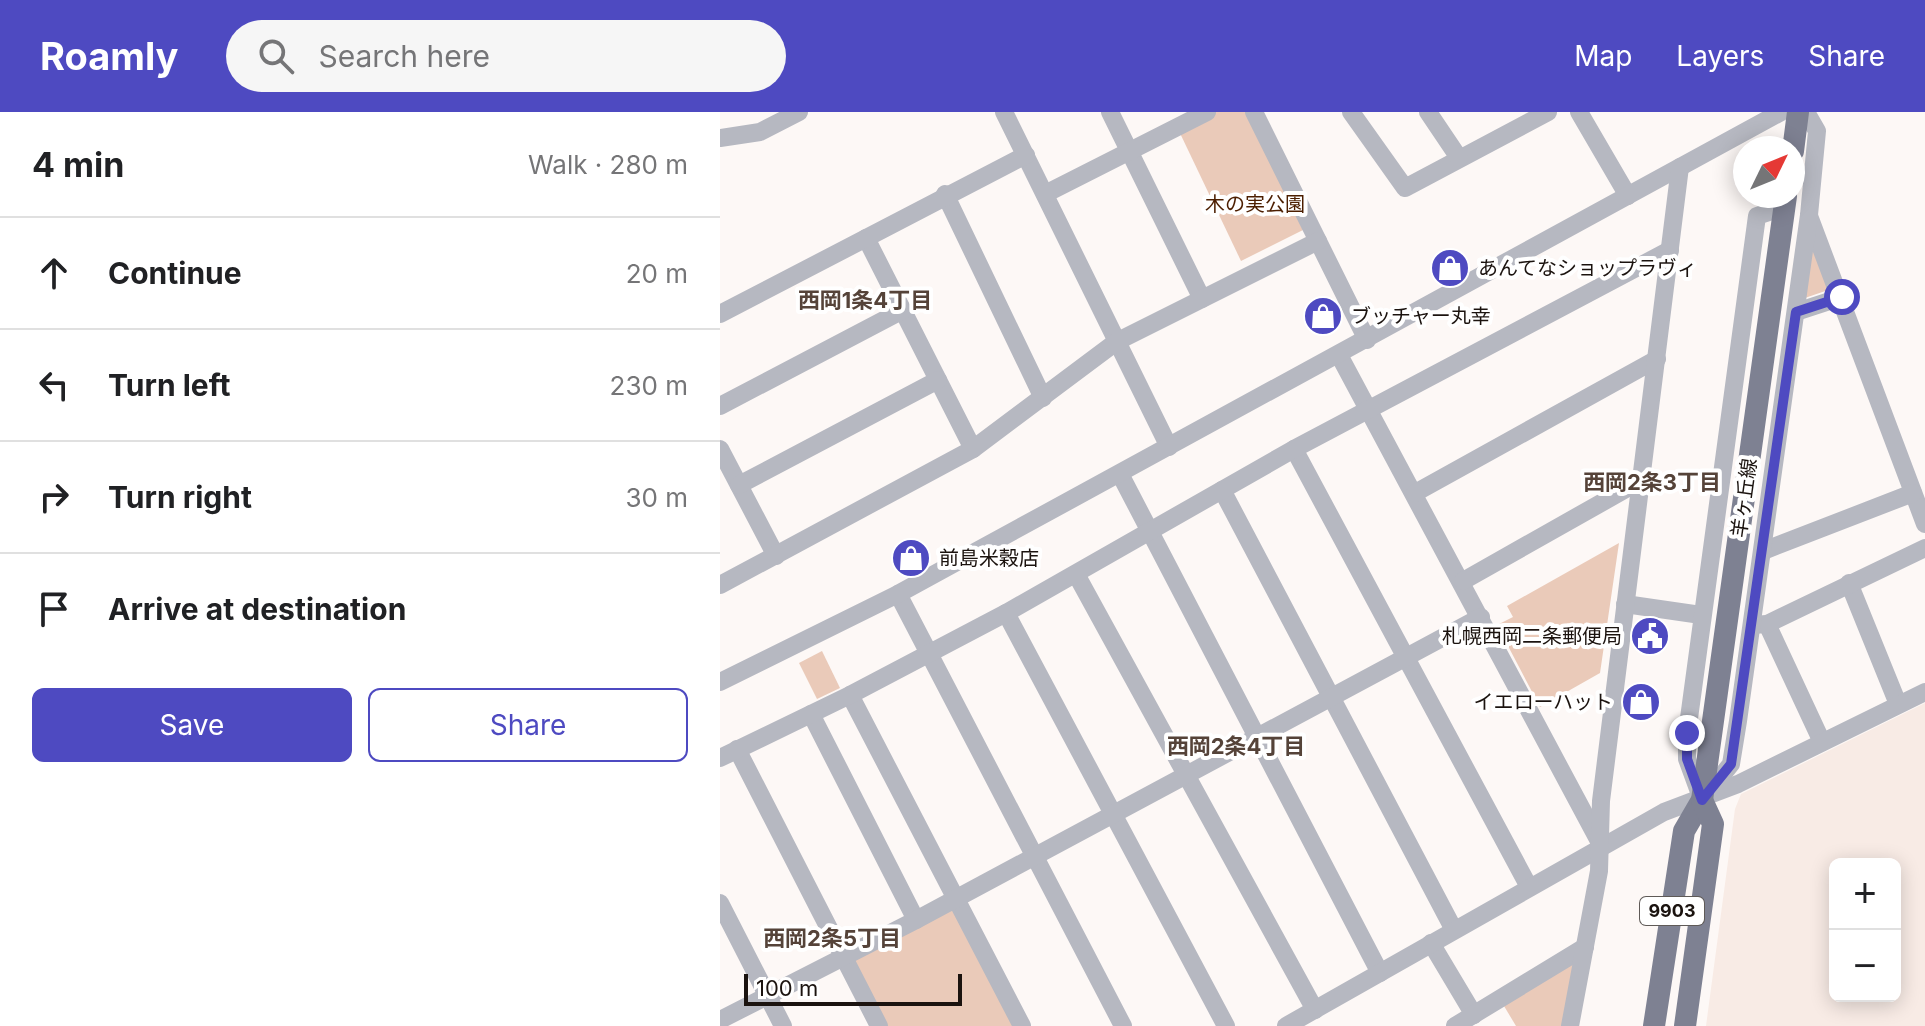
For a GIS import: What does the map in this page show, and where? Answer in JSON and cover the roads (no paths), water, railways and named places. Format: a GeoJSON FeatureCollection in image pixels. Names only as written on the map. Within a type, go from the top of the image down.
{"type":"FeatureCollection","features":[{"type":"Feature","properties":{"kind":"main road"},"geometry":{"type":"LineString","coordinates":[[1795,136],[1798,112]]}},
{"type":"Feature","properties":{"kind":"main road","name":"羊ヶ丘線"},"geometry":{"type":"LineString","coordinates":[[1654,1026],[1684,831],[1702,800],[1784,208]]}},
{"type":"Feature","properties":{"kind":"main road","name":"羊ヶ丘線"},"geometry":{"type":"LineString","coordinates":[[1685,1026],[1713,824],[1702,800]]}},
{"type":"Feature","properties":{"kind":"street"},"geometry":{"type":"LineString","coordinates":[[720,138],[760,132],[799,112]]}},
{"type":"Feature","properties":{"kind":"street"},"geometry":{"type":"LineString","coordinates":[[1004,112],[1169,447]]}},
{"type":"Feature","properties":{"kind":"street"},"geometry":{"type":"LineString","coordinates":[[1110,112],[1202,299]]}},
{"type":"Feature","properties":{"kind":"street"},"geometry":{"type":"LineString","coordinates":[[1045,194],[1207,112]]}},
{"type":"Feature","properties":{"kind":"street"},"geometry":{"type":"LineString","coordinates":[[1254,112],[1367,340]]}},
{"type":"Feature","properties":{"kind":"street"},"geometry":{"type":"LineString","coordinates":[[1351,112],[1405,188],[1536,114]]}},
{"type":"Feature","properties":{"kind":"street"},"geometry":{"type":"LineString","coordinates":[[1428,112],[1459,158]]}},
{"type":"Feature","properties":{"kind":"street"},"geometry":{"type":"LineString","coordinates":[[1579,112],[1628,196]]}},
{"type":"Feature","properties":{"kind":"street"},"geometry":{"type":"LineString","coordinates":[[720,682],[898,594],[1781,112]]}},
{"type":"Feature","properties":{"kind":"street"},"geometry":{"type":"LineString","coordinates":[[1702,800],[1731,764],[1759,624],[1763,551],[1809,215],[1817,131],[1806,112]]}},
{"type":"Feature","properties":{"kind":"street"},"geometry":{"type":"LineString","coordinates":[[720,314],[945,194],[1026,155]]}},
{"type":"Feature","properties":{"kind":"street"},"geometry":{"type":"LineString","coordinates":[[1570,1026],[1601,846],[1601,801],[1680,167]]}},
{"type":"Feature","properties":{"kind":"street"},"geometry":{"type":"LineString","coordinates":[[945,194],[1043,398]]}},
{"type":"Feature","properties":{"kind":"street"},"geometry":{"type":"LineString","coordinates":[[1702,800],[1687,759],[1701,615],[1757,216],[1773,208]]}},
{"type":"Feature","properties":{"kind":"street"},"geometry":{"type":"LineString","coordinates":[[1809,215],[1925,524]]}},
{"type":"Feature","properties":{"kind":"street"},"geometry":{"type":"LineString","coordinates":[[866,238],[973,449]]}},
{"type":"Feature","properties":{"kind":"street"},"geometry":{"type":"LineString","coordinates":[[720,585],[973,449],[1116,342],[1318,241]]}},
{"type":"Feature","properties":{"kind":"street"},"geometry":{"type":"LineString","coordinates":[[720,758],[850,695],[1006,613],[1294,449],[1670,250]]}},
{"type":"Feature","properties":{"kind":"street"},"geometry":{"type":"LineString","coordinates":[[1796,312],[1842,297]]}},
{"type":"Feature","properties":{"kind":"street"},"geometry":{"type":"LineString","coordinates":[[720,406],[903,310]]}},
{"type":"Feature","properties":{"kind":"street"},"geometry":{"type":"LineString","coordinates":[[1339,355],[1463,581],[1601,846]]}},
{"type":"Feature","properties":{"kind":"street"},"geometry":{"type":"LineString","coordinates":[[1415,493],[1657,359]]}},
{"type":"Feature","properties":{"kind":"street"},"geometry":{"type":"LineString","coordinates":[[739,485],[938,380]]}},
{"type":"Feature","properties":{"kind":"street"},"geometry":{"type":"LineString","coordinates":[[720,449],[776,556]]}},
{"type":"Feature","properties":{"kind":"street"},"geometry":{"type":"LineString","coordinates":[[1294,449],[1529,887]]}},
{"type":"Feature","properties":{"kind":"street"},"geometry":{"type":"LineString","coordinates":[[1120,474],[1380,973]]}},
{"type":"Feature","properties":{"kind":"street"},"geometry":{"type":"LineString","coordinates":[[1463,581],[1640,481]]}},
{"type":"Feature","properties":{"kind":"street"},"geometry":{"type":"LineString","coordinates":[[1222,490],[1454,930]]}},
{"type":"Feature","properties":{"kind":"street"},"geometry":{"type":"LineString","coordinates":[[1763,551],[1913,493]]}},
{"type":"Feature","properties":{"kind":"street"},"geometry":{"type":"LineString","coordinates":[[1759,624],[1925,548]]}},
{"type":"Feature","properties":{"kind":"street"},"geometry":{"type":"LineString","coordinates":[[1076,574],[1315,1010]]}},
{"type":"Feature","properties":{"kind":"street"},"geometry":{"type":"LineString","coordinates":[[1849,583],[1898,704]]}},
{"type":"Feature","properties":{"kind":"street"},"geometry":{"type":"LineString","coordinates":[[898,594],[1123,1026]]}},
{"type":"Feature","properties":{"kind":"street"},"geometry":{"type":"LineString","coordinates":[[1625,604],[1701,615]]}},
{"type":"Feature","properties":{"kind":"street"},"geometry":{"type":"LineString","coordinates":[[1006,613],[1226,1026]]}},
{"type":"Feature","properties":{"kind":"street"},"geometry":{"type":"LineString","coordinates":[[720,1020],[916,920],[1481,617]]}},
{"type":"Feature","properties":{"kind":"street"},"geometry":{"type":"LineString","coordinates":[[1759,624],[1822,742]]}},
{"type":"Feature","properties":{"kind":"street"},"geometry":{"type":"LineString","coordinates":[[1286,1026],[1664,812],[1702,800],[1925,692]]}},
{"type":"Feature","properties":{"kind":"street"},"geometry":{"type":"LineString","coordinates":[[850,695],[1022,1026]]}},
{"type":"Feature","properties":{"kind":"street"},"geometry":{"type":"LineString","coordinates":[[811,714],[916,920]]}},
{"type":"Feature","properties":{"kind":"street"},"geometry":{"type":"LineString","coordinates":[[737,749],[879,1026]]}},
{"type":"Feature","properties":{"kind":"street"},"geometry":{"type":"LineString","coordinates":[[720,903],[783,1026]]}},
{"type":"Feature","properties":{"kind":"street"},"geometry":{"type":"LineString","coordinates":[[1431,943],[1474,1015]]}},
{"type":"Feature","properties":{"kind":"street"},"geometry":{"type":"LineString","coordinates":[[1455,1026],[1585,947]]}},
{"type":"Feature","properties":{"kind":"place","name":"あんてなショップラヴィ"},"geometry":{"type":"Point","coordinates":[1450,268]}},
{"type":"Feature","properties":{"kind":"place","name":"ブッチャー丸幸"},"geometry":{"type":"Point","coordinates":[1323,316]}},
{"type":"Feature","properties":{"kind":"place","name":"前島米穀店"},"geometry":{"type":"Point","coordinates":[911,558]}},
{"type":"Feature","properties":{"kind":"place","name":"札幌西岡二条郵便局"},"geometry":{"type":"Point","coordinates":[1650,636]}},
{"type":"Feature","properties":{"kind":"place","name":"イエローハット"},"geometry":{"type":"Point","coordinates":[1641,702]}},
{"type":"Feature","properties":{"kind":"district","name":"西岡1条4丁目"},"geometry":{"type":"Point","coordinates":[865,300]}},
{"type":"Feature","properties":{"kind":"district","name":"西岡2条3丁目"},"geometry":{"type":"Point","coordinates":[1652,482]}},
{"type":"Feature","properties":{"kind":"district","name":"西岡2条4丁目"},"geometry":{"type":"Point","coordinates":[1236,746]}},
{"type":"Feature","properties":{"kind":"district","name":"西岡2条5丁目"},"geometry":{"type":"Point","coordinates":[832,938]}},
{"type":"Feature","properties":{"kind":"park label","name":"木の実公園"},"geometry":{"type":"Point","coordinates":[1255,204]}}]}
